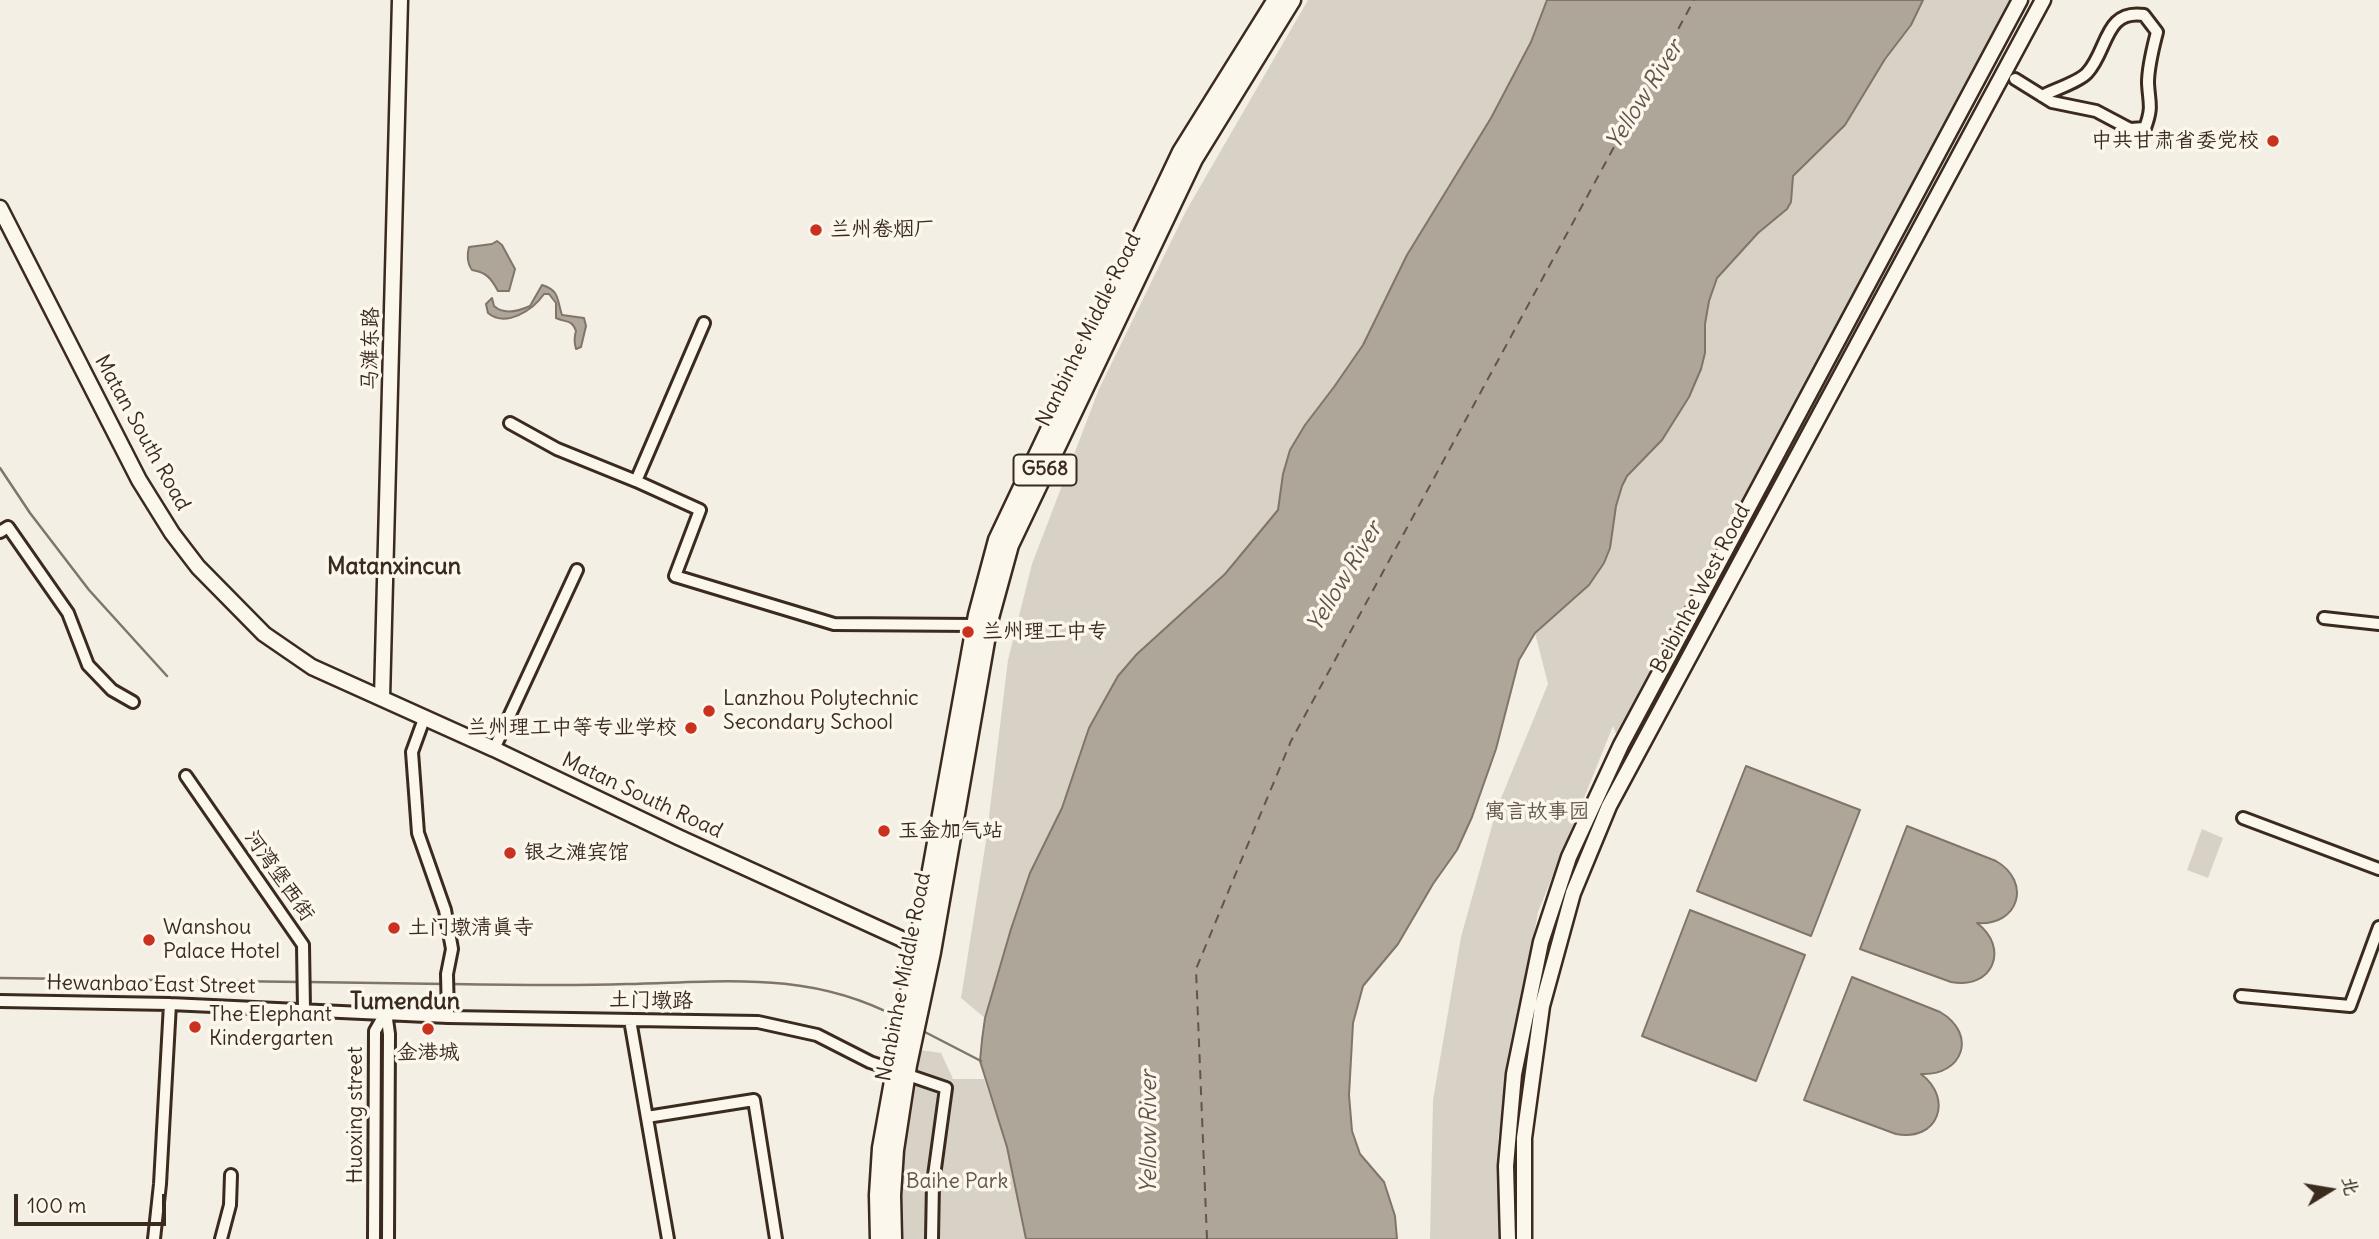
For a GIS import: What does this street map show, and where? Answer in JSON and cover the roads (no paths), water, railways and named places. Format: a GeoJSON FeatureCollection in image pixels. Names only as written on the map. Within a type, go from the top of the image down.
{"type":"FeatureCollection","features":[{"type":"Feature","properties":{"kind":"highway","name":"Nanbinhe Middle Road"},"geometry":{"type":"LineString","coordinates":[[925,949],[975,625],[997,540],[1181,152],[1276,0]]}},
{"type":"Feature","properties":{"kind":"highway","name":"Nanbinhe Middle Road"},"geometry":{"type":"LineString","coordinates":[[879,1239],[881,1149],[901,1071],[990,618],[1010,545],[1194,159],[1292,0]]}},
{"type":"Feature","properties":{"kind":"highway","name":"Nanbinhe Middle Road"},"geometry":{"type":"LineString","coordinates":[[893,1239],[895,1150],[901,1071]]}},
{"type":"Feature","properties":{"kind":"main road","name":"马滩东路"},"geometry":{"type":"LineString","coordinates":[[382,698],[400,0]]}},
{"type":"Feature","properties":{"kind":"main road","name":"Beibinhe West Road"},"geometry":{"type":"LineString","coordinates":[[1508,1239],[1506,1166],[1514,1074],[1541,942],[1569,857],[1620,745],[2020,0]]}},
{"type":"Feature","properties":{"kind":"main road","name":"Beibinhe West Road"},"geometry":{"type":"LineString","coordinates":[[1524,1239],[1524,1139],[1542,1006],[1573,893],[1609,806],[2043,0]]}},
{"type":"Feature","properties":{"kind":"main road","name":"Matan South Road"},"geometry":{"type":"LineString","coordinates":[[0,208],[139,480],[172,533],[198,567],[264,634],[312,667],[494,749],[678,838],[925,949]]}},
{"type":"Feature","properties":{"kind":"street"},"geometry":{"type":"LineString","coordinates":[[2015,79],[2042,96],[2052,102],[2096,111],[2130,129],[2145,128],[2152,109],[2148,81],[2157,32],[2144,15],[2132,13],[2116,21],[2086,74],[2042,96]]}},
{"type":"Feature","properties":{"kind":"street"},"geometry":{"type":"LineString","coordinates":[[636,481],[704,323]]}},
{"type":"Feature","properties":{"kind":"street"},"geometry":{"type":"LineString","coordinates":[[510,423],[557,449],[700,510],[675,576],[834,624],[975,625]]}},
{"type":"Feature","properties":{"kind":"street"},"geometry":{"type":"LineString","coordinates":[[0,532],[8,527],[68,613],[88,666],[112,691],[133,702]]}},
{"type":"Feature","properties":{"kind":"street"},"geometry":{"type":"LineString","coordinates":[[494,749],[577,570]]}},
{"type":"Feature","properties":{"kind":"street"},"geometry":{"type":"LineString","coordinates":[[2324,618],[2379,624]]}},
{"type":"Feature","properties":{"kind":"street"},"geometry":{"type":"LineString","coordinates":[[424,719],[412,752],[418,833],[445,911],[452,949],[447,974],[448,1017]]}},
{"type":"Feature","properties":{"kind":"street","name":"河湾堡西街"},"geometry":{"type":"LineString","coordinates":[[186,776],[303,945],[304,1009]]}},
{"type":"Feature","properties":{"kind":"street"},"geometry":{"type":"LineString","coordinates":[[2244,818],[2379,869]]}},
{"type":"Feature","properties":{"kind":"street"},"geometry":{"type":"LineString","coordinates":[[2241,996],[2350,1006],[2379,927]]}},
{"type":"Feature","properties":{"kind":"street","name":"Hewanbao East Street"},"geometry":{"type":"LineString","coordinates":[[0,1001],[386,1012]]}},
{"type":"Feature","properties":{"kind":"street"},"geometry":{"type":"LineString","coordinates":[[154,1239],[160,1184],[170,1004]]}},
{"type":"Feature","properties":{"kind":"street","name":"土门墩路"},"geometry":{"type":"LineString","coordinates":[[386,1012],[448,1017],[758,1022],[817,1035],[870,1062],[946,1088],[933,1184],[932,1239]]}},
{"type":"Feature","properties":{"kind":"street","name":"Huoxing street"},"geometry":{"type":"LineString","coordinates":[[374,1239],[375,1031],[386,1012]]}},
{"type":"Feature","properties":{"kind":"street","name":"Huoxing street"},"geometry":{"type":"LineString","coordinates":[[386,1012],[389,1034],[388,1239]]}},
{"type":"Feature","properties":{"kind":"street"},"geometry":{"type":"LineString","coordinates":[[630,1020],[667,1239]]}},
{"type":"Feature","properties":{"kind":"street"},"geometry":{"type":"LineString","coordinates":[[647,1116],[754,1100],[776,1239]]}},
{"type":"Feature","properties":{"kind":"street"},"geometry":{"type":"LineString","coordinates":[[221,1239],[230,1205],[231,1175]]}},
{"type":"Feature","properties":{"kind":"water","name":"Yellow River"},"geometry":{"type":"Polygon","coordinates":[[[1547,0],[1923,0],[1911,25],[1885,59],[1845,125],[1793,176],[1791,202],[1787,209],[1758,233],[1717,278],[1705,324],[1705,353],[1689,397],[1662,440],[1627,476],[1616,506],[1610,548],[1604,563],[1589,585],[1535,633],[1519,660],[1496,749],[1472,817],[1457,850],[1433,884],[1398,944],[1363,986],[1353,1023],[1349,1095],[1352,1131],[1360,1154],[1384,1182],[1395,1216],[1397,1239],[1026,1239],[1007,1147],[980,1061],[982,1040],[985,1018],[1030,873],[1062,808],[1089,728],[1118,676],[1137,654],[1225,574],[1278,510],[1283,474],[1290,450],[1363,345],[1407,255],[1491,118],[1531,42],[1547,0]]]}},
{"type":"Feature","properties":{"kind":"water"},"geometry":{"type":"Polygon","coordinates":[[[497,241],[515,269],[509,291],[498,291],[488,276],[472,270],[468,262],[469,247],[497,241]]]}},
{"type":"Feature","properties":{"kind":"water"},"geometry":{"type":"Polygon","coordinates":[[[542,285],[555,293],[562,315],[584,318],[586,326],[581,347],[576,349],[576,331],[573,325],[556,318],[556,303],[549,294],[544,294],[533,306],[511,318],[503,319],[488,313],[486,304],[492,298],[494,306],[502,310],[516,311],[530,306],[542,285]]]}},
{"type":"Feature","properties":{"kind":"water"},"geometry":{"type":"Polygon","coordinates":[[[1746,766],[1860,810],[1811,936],[1697,891],[1746,766]]]}},
{"type":"Feature","properties":{"kind":"water"},"geometry":{"type":"Polygon","coordinates":[[[1907,826],[1996,861],[2014,880],[2016,901],[2011,910],[2003,918],[1977,923],[1993,944],[1994,955],[1992,965],[1977,980],[1966,983],[1951,982],[1860,949],[1907,826]]]}},
{"type":"Feature","properties":{"kind":"water"},"geometry":{"type":"Polygon","coordinates":[[[1690,910],[1805,955],[1756,1081],[1642,1036],[1690,910]]]}},
{"type":"Feature","properties":{"kind":"water"},"geometry":{"type":"Polygon","coordinates":[[[1852,977],[1940,1012],[1952,1021],[1959,1031],[1961,1052],[1955,1061],[1935,1073],[1921,1074],[1931,1084],[1939,1106],[1937,1116],[1922,1132],[1896,1134],[1804,1100],[1852,977]]]}},
{"type":"Feature","properties":{"kind":"waterway"},"geometry":{"type":"LineString","coordinates":[[0,468],[30,513],[89,590],[167,676]]}},
{"type":"Feature","properties":{"kind":"waterway"},"geometry":{"type":"LineString","coordinates":[[0,978],[301,982]]}},
{"type":"Feature","properties":{"kind":"waterway"},"geometry":{"type":"LineString","coordinates":[[308,982],[445,984]]}},
{"type":"Feature","properties":{"kind":"waterway"},"geometry":{"type":"LineString","coordinates":[[451,984],[765,982],[831,992],[864,1002],[897,1017]]}},
{"type":"Feature","properties":{"kind":"waterway"},"geometry":{"type":"LineString","coordinates":[[921,1030],[981,1061]]}},
{"type":"Feature","properties":{"kind":"place","name":"中共甘肃省委党校"},"geometry":{"type":"Point","coordinates":[2273,141]}},
{"type":"Feature","properties":{"kind":"place","name":"兰州卷烟厂"},"geometry":{"type":"Point","coordinates":[816,230]}},
{"type":"Feature","properties":{"kind":"place","name":"兰州理工中专"},"geometry":{"type":"Point","coordinates":[968,632]}},
{"type":"Feature","properties":{"kind":"place","name":"Lanzhou Polytechnic Secondary School"},"geometry":{"type":"Point","coordinates":[709,711]}},
{"type":"Feature","properties":{"kind":"place","name":"兰州理工中等专业学校"},"geometry":{"type":"Point","coordinates":[691,728]}},
{"type":"Feature","properties":{"kind":"place","name":"玉金加气站"},"geometry":{"type":"Point","coordinates":[884,831]}},
{"type":"Feature","properties":{"kind":"place","name":"银之滩宾馆"},"geometry":{"type":"Point","coordinates":[510,853]}},
{"type":"Feature","properties":{"kind":"place","name":"土门墩清真寺"},"geometry":{"type":"Point","coordinates":[394,928]}},
{"type":"Feature","properties":{"kind":"place","name":"Wanshou Palace Hotel"},"geometry":{"type":"Point","coordinates":[149,940]}},
{"type":"Feature","properties":{"kind":"place","name":"The Elephant Kindergarten"},"geometry":{"type":"Point","coordinates":[195,1027]}},
{"type":"Feature","properties":{"kind":"place","name":"金港城"},"geometry":{"type":"Point","coordinates":[428,1029]}},
{"type":"Feature","properties":{"kind":"district","name":"Matanxincun"},"geometry":{"type":"Point","coordinates":[394,567]}},
{"type":"Feature","properties":{"kind":"district","name":"Tumendun"},"geometry":{"type":"Point","coordinates":[405,1002]}},
{"type":"Feature","properties":{"kind":"park label","name":"寓言故事园"},"geometry":{"type":"Point","coordinates":[1537,812]}},
{"type":"Feature","properties":{"kind":"park label","name":"Baihe Park"},"geometry":{"type":"Point","coordinates":[957,1182]}}]}
